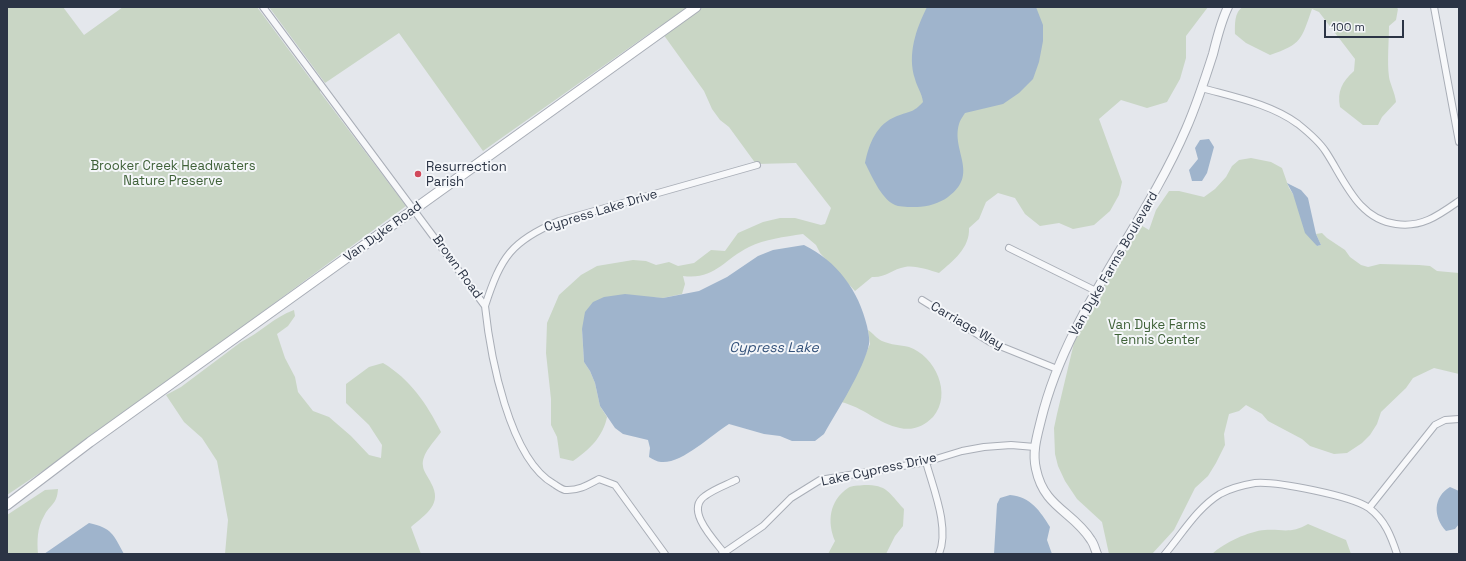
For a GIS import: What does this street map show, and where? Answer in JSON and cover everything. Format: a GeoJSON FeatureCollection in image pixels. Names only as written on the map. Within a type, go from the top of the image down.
{"type":"FeatureCollection","features":[{"type":"Feature","properties":{"kind":"main road","name":"Van Dyke Road"},"geometry":{"type":"LineString","coordinates":[[7,505],[90,442],[696,7]]}},
{"type":"Feature","properties":{"kind":"main road","name":"Van Dyke Road"},"geometry":{"type":"LineString","coordinates":[[7,498],[90,442]]}},
{"type":"Feature","properties":{"kind":"street","name":"Brown Road"},"geometry":{"type":"LineString","coordinates":[[263,7],[486,306],[488,336],[509,420],[518,442],[530,462],[545,480],[563,490],[577,490],[599,480],[615,485],[665,554]]}},
{"type":"Feature","properties":{"kind":"street","name":"Van Dyke Farms Boulevard"},"geometry":{"type":"LineString","coordinates":[[1097,554],[1092,540],[1079,525],[1055,506],[1043,489],[1036,468],[1035,447],[1044,407],[1057,369],[1075,328],[1155,192],[1186,130],[1202,88],[1228,7]]}},
{"type":"Feature","properties":{"kind":"street"},"geometry":{"type":"LineString","coordinates":[[1434,7],[1459,142]]}},
{"type":"Feature","properties":{"kind":"street"},"geometry":{"type":"LineString","coordinates":[[1202,88],[1267,107],[1297,123],[1313,136],[1325,150],[1359,205],[1371,216],[1386,223],[1408,226],[1428,221],[1459,201]]}},
{"type":"Feature","properties":{"kind":"street","name":"Cypress Lake Drive"},"geometry":{"type":"LineString","coordinates":[[486,306],[496,276],[509,253],[518,243],[540,229],[559,221],[757,165]]}},
{"type":"Feature","properties":{"kind":"street"},"geometry":{"type":"LineString","coordinates":[[1009,248],[1096,291]]}},
{"type":"Feature","properties":{"kind":"street","name":"Carriage Way"},"geometry":{"type":"LineString","coordinates":[[922,300],[990,342],[1057,369]]}},
{"type":"Feature","properties":{"kind":"street"},"geometry":{"type":"LineString","coordinates":[[1369,508],[1435,425],[1445,420],[1459,419]]}},
{"type":"Feature","properties":{"kind":"street","name":"Lake Cypress Drive"},"geometry":{"type":"LineString","coordinates":[[724,554],[763,526],[791,498],[820,480],[926,462],[962,451],[984,447],[1010,445],[1035,447]]}},
{"type":"Feature","properties":{"kind":"street"},"geometry":{"type":"LineString","coordinates":[[926,462],[944,535],[939,554]]}},
{"type":"Feature","properties":{"kind":"street"},"geometry":{"type":"LineString","coordinates":[[724,554],[700,520],[697,508],[703,496],[736,480]]}},
{"type":"Feature","properties":{"kind":"street"},"geometry":{"type":"LineString","coordinates":[[1165,554],[1204,507],[1220,494],[1238,487],[1256,483],[1274,483],[1351,499],[1369,508],[1381,519],[1390,534],[1397,554]]}},
{"type":"Feature","properties":{"kind":"green space","name":"Brooker Creek Headwaters Nature Preserve"},"geometry":{"type":"Polygon","coordinates":[[[7,7],[63,7],[84,35],[123,7],[257,7],[312,81],[314,79],[320,87],[320,92],[406,206],[246,324],[246,327],[89,440],[7,495],[7,7]]]}},
{"type":"Feature","properties":{"kind":"green space"},"geometry":{"type":"Polygon","coordinates":[[[269,7],[690,7],[662,28],[660,26],[483,151],[399,33],[325,83],[269,7]]]}},
{"type":"Feature","properties":{"kind":"green space"},"geometry":{"type":"Polygon","coordinates":[[[701,7],[1208,7],[1186,36],[1186,58],[1180,79],[1167,102],[1147,108],[1121,100],[1099,119],[1122,182],[1119,195],[1110,211],[1094,225],[1073,229],[1059,223],[1040,226],[1025,214],[1015,198],[998,193],[986,202],[979,219],[969,228],[967,242],[960,254],[939,273],[918,267],[905,267],[885,275],[872,277],[855,291],[820,253],[816,245],[803,234],[755,244],[740,252],[711,272],[703,275],[683,276],[685,284],[682,294],[663,298],[645,297],[582,329],[584,362],[595,383],[600,406],[607,417],[599,437],[584,452],[573,461],[560,458],[557,437],[551,425],[551,399],[546,353],[547,323],[559,295],[581,275],[597,266],[633,260],[646,261],[656,265],[669,262],[678,266],[694,263],[711,250],[725,251],[738,233],[763,222],[780,218],[795,218],[821,225],[825,224],[831,208],[796,163],[756,164],[729,127],[720,120],[712,109],[704,91],[663,34],[701,7]]]}},
{"type":"Feature","properties":{"kind":"green space"},"geometry":{"type":"Polygon","coordinates":[[[1243,7],[1396,7],[1398,9],[1396,20],[1389,26],[1388,58],[1390,83],[1396,102],[1382,117],[1378,125],[1363,125],[1340,107],[1339,101],[1341,87],[1354,71],[1355,59],[1319,12],[1312,9],[1299,40],[1289,48],[1270,55],[1246,43],[1235,34],[1237,15],[1243,7]]]}},
{"type":"Feature","properties":{"kind":"green space","name":"Van Dyke Farms Tennis Center"},"geometry":{"type":"Polygon","coordinates":[[[1251,158],[1271,162],[1282,168],[1289,188],[1317,246],[1321,245],[1316,234],[1322,233],[1345,250],[1350,257],[1361,265],[1368,267],[1380,264],[1419,265],[1430,266],[1437,271],[1459,273],[1459,374],[1434,368],[1413,378],[1406,388],[1381,412],[1377,424],[1370,435],[1362,443],[1347,453],[1334,454],[1310,446],[1302,439],[1268,421],[1262,414],[1246,405],[1239,411],[1229,414],[1224,434],[1225,445],[1216,463],[1208,476],[1195,488],[1174,530],[1152,554],[1109,554],[1102,522],[1077,499],[1065,481],[1058,466],[1055,454],[1054,428],[1078,326],[1139,224],[1149,230],[1156,210],[1169,191],[1179,191],[1204,197],[1215,189],[1226,177],[1232,166],[1239,160],[1251,158]]]}},
{"type":"Feature","properties":{"kind":"green space"},"geometry":{"type":"Polygon","coordinates":[[[294,310],[295,316],[288,326],[277,334],[285,358],[295,377],[298,392],[313,411],[329,417],[351,436],[369,455],[381,458],[382,445],[369,425],[346,403],[346,384],[369,367],[383,363],[393,369],[410,384],[424,402],[441,432],[426,452],[423,461],[424,470],[434,490],[434,503],[427,513],[411,527],[421,554],[225,554],[228,520],[217,461],[202,438],[184,422],[166,395],[181,387],[241,342],[280,317],[294,310]]]}},
{"type":"Feature","properties":{"kind":"green space"},"geometry":{"type":"Polygon","coordinates":[[[868,330],[882,341],[909,347],[918,352],[927,358],[933,367],[941,387],[941,398],[939,408],[933,417],[926,423],[909,429],[900,428],[885,423],[849,404],[841,402],[859,369],[870,344],[868,330]]]}},
{"type":"Feature","properties":{"kind":"green space"},"geometry":{"type":"Polygon","coordinates":[[[864,485],[878,486],[891,494],[904,509],[903,526],[895,536],[886,554],[828,554],[835,541],[831,527],[831,512],[833,505],[848,488],[864,485]]]}},
{"type":"Feature","properties":{"kind":"green space"},"geometry":{"type":"Polygon","coordinates":[[[58,489],[55,501],[46,512],[40,525],[38,554],[7,554],[7,515],[45,490],[58,489]]]}},
{"type":"Feature","properties":{"kind":"green space"},"geometry":{"type":"Polygon","coordinates":[[[1308,524],[1346,540],[1351,554],[1212,554],[1244,535],[1265,530],[1292,530],[1308,524]]]}},
{"type":"Feature","properties":{"kind":"water"},"geometry":{"type":"Polygon","coordinates":[[[927,7],[1036,7],[1043,25],[1043,41],[1039,62],[1033,79],[1019,93],[1003,104],[965,113],[962,118],[959,124],[958,144],[963,171],[962,180],[957,188],[945,199],[933,204],[921,207],[898,206],[892,204],[882,194],[865,163],[871,142],[879,129],[897,116],[914,110],[923,102],[913,70],[912,51],[919,24],[927,7]]]}},
{"type":"Feature","properties":{"kind":"water"},"geometry":{"type":"Polygon","coordinates":[[[1209,139],[1214,147],[1207,173],[1202,181],[1192,181],[1189,170],[1198,159],[1195,148],[1200,140],[1209,139]]]}},
{"type":"Feature","properties":{"kind":"water"},"geometry":{"type":"Polygon","coordinates":[[[1287,183],[1301,190],[1308,198],[1316,234],[1321,245],[1317,246],[1305,233],[1293,194],[1287,183]]]}},
{"type":"Feature","properties":{"kind":"water","name":"Cypress Lake"},"geometry":{"type":"Polygon","coordinates":[[[804,245],[827,259],[845,278],[863,313],[869,337],[869,344],[862,365],[850,390],[824,434],[815,441],[792,441],[780,436],[764,434],[729,424],[687,454],[669,461],[661,462],[649,457],[650,448],[648,440],[623,434],[615,428],[600,406],[595,383],[584,362],[582,329],[585,312],[593,302],[604,297],[625,294],[663,298],[699,291],[727,277],[758,256],[773,250],[804,245]]]}},
{"type":"Feature","properties":{"kind":"water"},"geometry":{"type":"Polygon","coordinates":[[[1450,487],[1459,491],[1459,524],[1455,529],[1446,531],[1439,520],[1437,508],[1440,496],[1450,487]]]}},
{"type":"Feature","properties":{"kind":"water"},"geometry":{"type":"Polygon","coordinates":[[[1010,495],[1024,499],[1038,510],[1050,527],[1047,540],[1052,554],[994,554],[997,504],[1000,498],[1010,495]]]}},
{"type":"Feature","properties":{"kind":"water"},"geometry":{"type":"Polygon","coordinates":[[[89,523],[103,527],[111,533],[124,554],[44,554],[89,523]]]}},
{"type":"Feature","properties":{"kind":"place","name":"Resurrection Parish"},"geometry":{"type":"Point","coordinates":[418,174]}}]}
